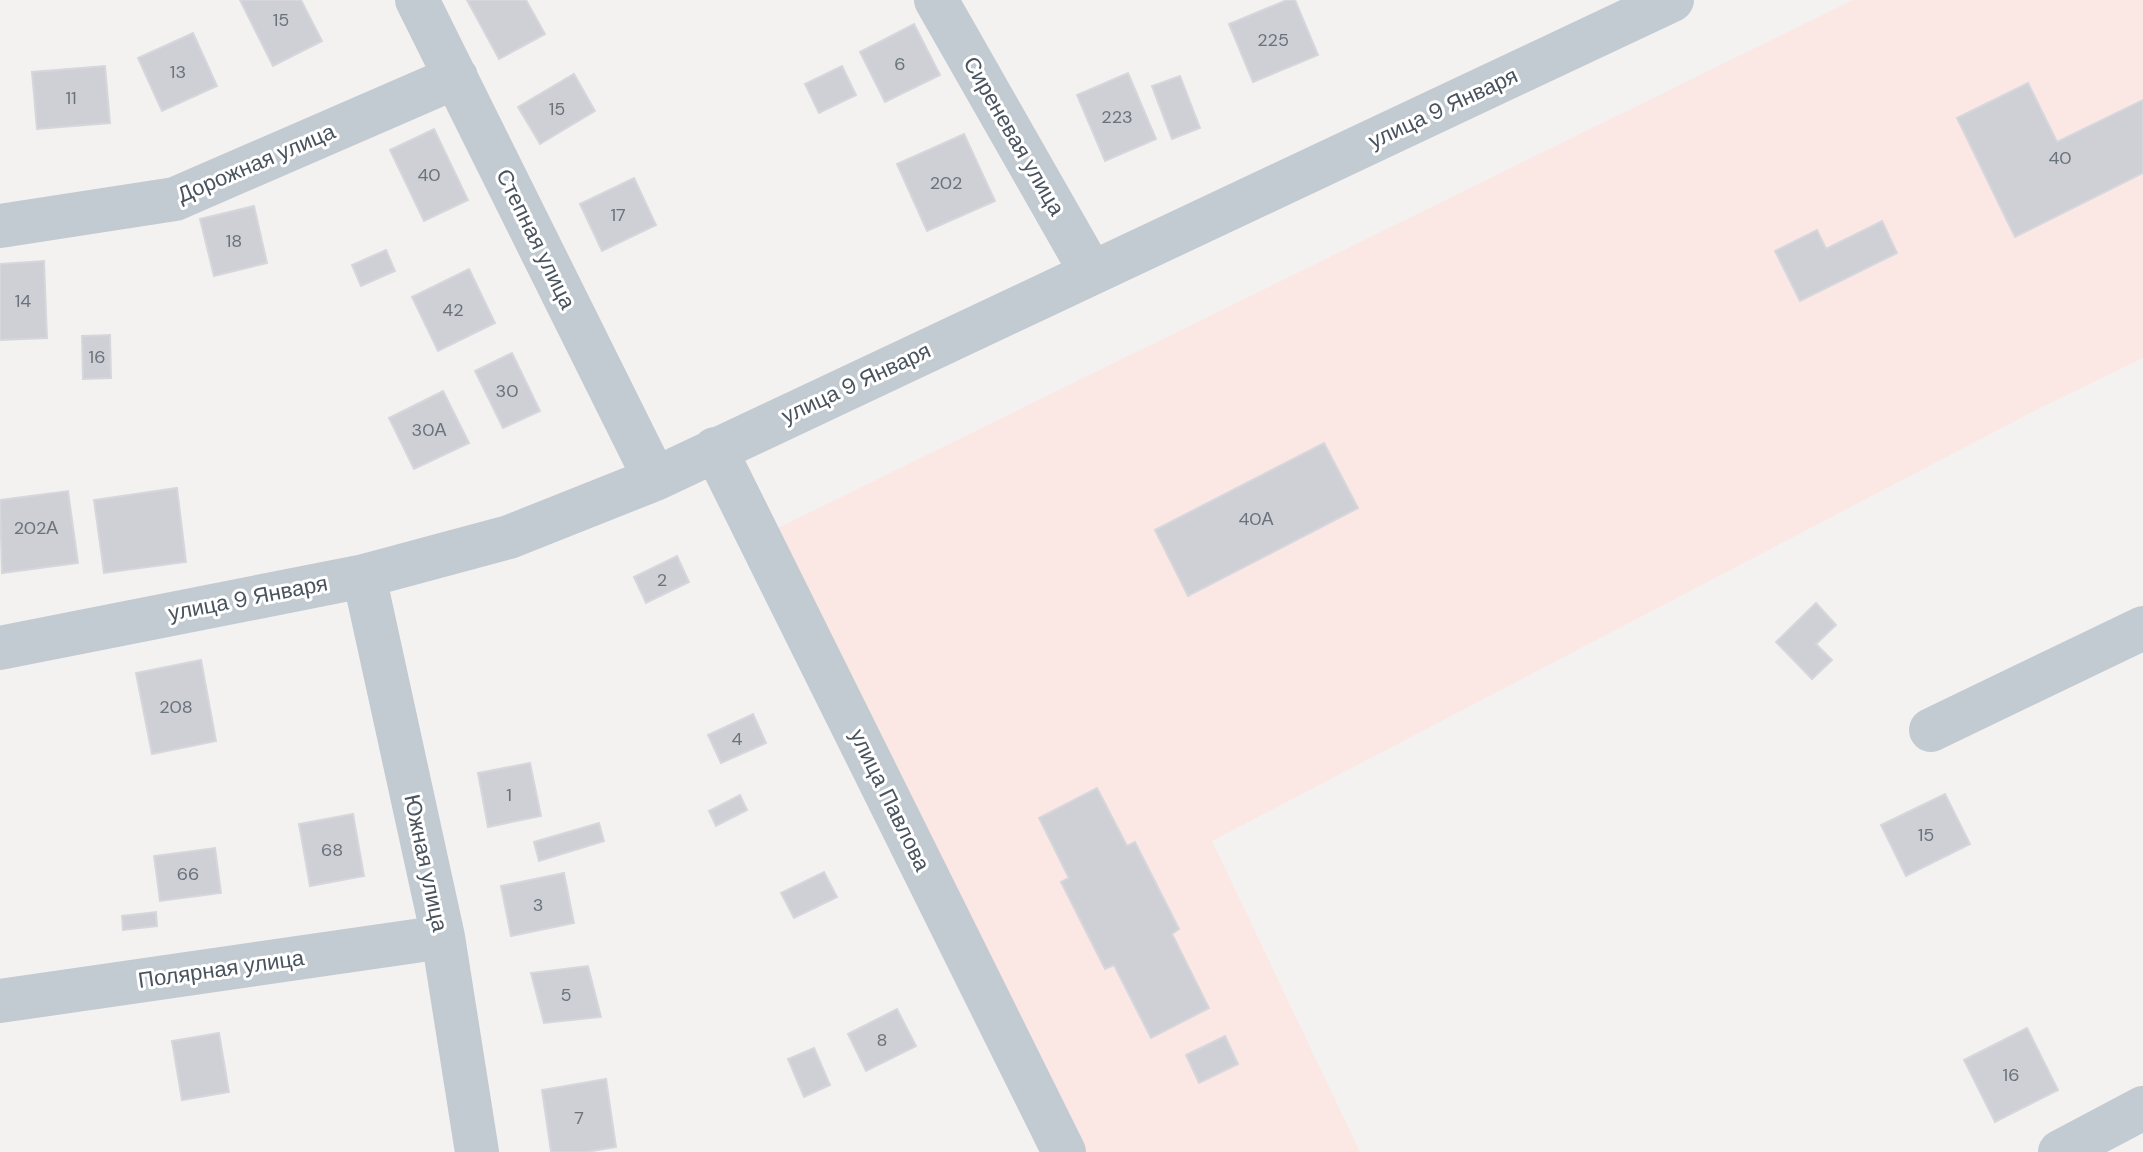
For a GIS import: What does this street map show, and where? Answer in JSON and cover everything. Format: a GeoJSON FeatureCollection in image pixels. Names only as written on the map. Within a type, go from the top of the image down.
{"type":"FeatureCollection","features":[{"type":"Feature","properties":{"kind":"street","name":"Степная улица"},"geometry":{"type":"LineString","coordinates":[[417,0],[655,479]]}},
{"type":"Feature","properties":{"kind":"street","name":"Сиреневая улица"},"geometry":{"type":"LineString","coordinates":[[936,0],[1091,272]]}},
{"type":"Feature","properties":{"kind":"street","name":"улица 9 Января"},"geometry":{"type":"LineString","coordinates":[[0,648],[364,576],[509,537],[655,479],[1091,272],[1614,13],[1672,0]]}},
{"type":"Feature","properties":{"kind":"street","name":"Дорожная улица"},"geometry":{"type":"LineString","coordinates":[[0,226],[175,199],[456,77]]}},
{"type":"Feature","properties":{"kind":"street","name":"улица Павлова"},"geometry":{"type":"LineString","coordinates":[[715,449],[1064,1152]]}},
{"type":"Feature","properties":{"kind":"street","name":"Южная улица"},"geometry":{"type":"LineString","coordinates":[[364,576],[443,937],[477,1152]]}},
{"type":"Feature","properties":{"kind":"street"},"geometry":{"type":"LineString","coordinates":[[1931,730],[2143,628]]}},
{"type":"Feature","properties":{"kind":"street","name":"Полярная улица"},"geometry":{"type":"LineString","coordinates":[[0,1001],[443,937]]}},
{"type":"Feature","properties":{"kind":"street"},"geometry":{"type":"LineString","coordinates":[[2060,1152],[2143,1108]]}},
{"type":"Feature","properties":{"kind":"shaded area"},"geometry":{"type":"Polygon","coordinates":[[[1853,0],[2143,0],[2143,358],[2038,409],[1212,841],[1360,1152],[1087,1152],[776,529],[1853,0]]]}},
{"type":"Feature","properties":{"kind":"building"},"geometry":{"type":"Polygon","coordinates":[[[240,0],[301,0],[322,41],[273,66],[240,0]]]}},
{"type":"Feature","properties":{"kind":"building"},"geometry":{"type":"Polygon","coordinates":[[[467,0],[526,0],[545,34],[499,59],[467,0]]]}},
{"type":"Feature","properties":{"kind":"building"},"geometry":{"type":"Polygon","coordinates":[[[1287,0],[1295,0],[1318,55],[1253,82],[1229,24],[1287,0]]]}},
{"type":"Feature","properties":{"kind":"building"},"geometry":{"type":"Polygon","coordinates":[[[914,24],[940,75],[885,102],[860,52],[914,24]]]}},
{"type":"Feature","properties":{"kind":"building"},"geometry":{"type":"Polygon","coordinates":[[[193,33],[217,86],[162,111],[138,58],[193,33]]]}},
{"type":"Feature","properties":{"kind":"building"},"geometry":{"type":"Polygon","coordinates":[[[105,66],[110,123],[37,129],[32,72],[105,66]]]}},
{"type":"Feature","properties":{"kind":"building"},"geometry":{"type":"Polygon","coordinates":[[[842,66],[856,95],[819,113],[805,84],[842,66]]]}},
{"type":"Feature","properties":{"kind":"building"},"geometry":{"type":"Polygon","coordinates":[[[1128,73],[1156,139],[1105,161],[1077,95],[1128,73]]]}},
{"type":"Feature","properties":{"kind":"building"},"geometry":{"type":"Polygon","coordinates":[[[574,74],[595,111],[540,144],[518,107],[574,74]]]}},
{"type":"Feature","properties":{"kind":"building"},"geometry":{"type":"Polygon","coordinates":[[[1180,76],[1200,128],[1172,139],[1152,86],[1180,76]]]}},
{"type":"Feature","properties":{"kind":"building"},"geometry":{"type":"Polygon","coordinates":[[[2028,83],[2057,142],[2143,100],[2143,173],[2015,237],[1957,118],[2028,83]]]}},
{"type":"Feature","properties":{"kind":"building"},"geometry":{"type":"Polygon","coordinates":[[[434,129],[468,200],[424,221],[390,150],[434,129]]]}},
{"type":"Feature","properties":{"kind":"building"},"geometry":{"type":"Polygon","coordinates":[[[964,134],[995,201],[927,231],[897,164],[964,134]]]}},
{"type":"Feature","properties":{"kind":"building"},"geometry":{"type":"Polygon","coordinates":[[[634,178],[656,225],[602,251],[580,204],[634,178]]]}},
{"type":"Feature","properties":{"kind":"building"},"geometry":{"type":"Polygon","coordinates":[[[254,206],[267,263],[214,276],[200,219],[254,206]]]}},
{"type":"Feature","properties":{"kind":"building"},"geometry":{"type":"Polygon","coordinates":[[[1882,221],[1897,253],[1800,301],[1775,251],[1817,230],[1826,249],[1882,221]]]}},
{"type":"Feature","properties":{"kind":"building"},"geometry":{"type":"Polygon","coordinates":[[[386,250],[395,271],[361,286],[352,265],[386,250]]]}},
{"type":"Feature","properties":{"kind":"building"},"geometry":{"type":"Polygon","coordinates":[[[44,261],[47,338],[0,340],[0,264],[44,261]]]}},
{"type":"Feature","properties":{"kind":"building"},"geometry":{"type":"Polygon","coordinates":[[[469,269],[495,323],[438,351],[412,297],[469,269]]]}},
{"type":"Feature","properties":{"kind":"building"},"geometry":{"type":"Polygon","coordinates":[[[110,335],[111,378],[83,379],[82,336],[110,335]]]}},
{"type":"Feature","properties":{"kind":"building"},"geometry":{"type":"Polygon","coordinates":[[[512,353],[540,411],[503,428],[475,371],[512,353]]]}},
{"type":"Feature","properties":{"kind":"building"},"geometry":{"type":"Polygon","coordinates":[[[443,391],[469,443],[414,469],[389,418],[443,391]]]}},
{"type":"Feature","properties":{"kind":"building"},"geometry":{"type":"Polygon","coordinates":[[[1324,443],[1358,508],[1188,596],[1155,530],[1324,443]]]}},
{"type":"Feature","properties":{"kind":"building"},"geometry":{"type":"Polygon","coordinates":[[[177,488],[186,562],[104,573],[94,500],[177,488]]]}},
{"type":"Feature","properties":{"kind":"building"},"geometry":{"type":"Polygon","coordinates":[[[68,491],[78,563],[2,573],[0,500],[68,491]]]}},
{"type":"Feature","properties":{"kind":"building"},"geometry":{"type":"Polygon","coordinates":[[[677,556],[689,582],[646,603],[634,577],[677,556]]]}},
{"type":"Feature","properties":{"kind":"building"},"geometry":{"type":"Polygon","coordinates":[[[1816,603],[1836,625],[1816,644],[1832,660],[1812,679],[1776,642],[1816,603]]]}},
{"type":"Feature","properties":{"kind":"building"},"geometry":{"type":"Polygon","coordinates":[[[201,660],[216,741],[152,754],[136,673],[201,660]]]}},
{"type":"Feature","properties":{"kind":"building"},"geometry":{"type":"Polygon","coordinates":[[[753,714],[766,743],[721,763],[708,735],[753,714]]]}},
{"type":"Feature","properties":{"kind":"building"},"geometry":{"type":"Polygon","coordinates":[[[530,763],[541,816],[488,827],[478,773],[530,763]]]}},
{"type":"Feature","properties":{"kind":"building"},"geometry":{"type":"Polygon","coordinates":[[[1097,788],[1127,846],[1135,842],[1179,929],[1172,934],[1209,1008],[1151,1038],[1114,965],[1105,969],[1061,882],[1069,878],[1039,818],[1097,788]]]}},
{"type":"Feature","properties":{"kind":"building"},"geometry":{"type":"Polygon","coordinates":[[[1945,794],[1970,844],[1906,876],[1881,825],[1945,794]]]}},
{"type":"Feature","properties":{"kind":"building"},"geometry":{"type":"Polygon","coordinates":[[[740,795],[747,810],[716,826],[709,811],[740,795]]]}},
{"type":"Feature","properties":{"kind":"building"},"geometry":{"type":"Polygon","coordinates":[[[353,814],[364,876],[310,886],[299,824],[353,814]]]}},
{"type":"Feature","properties":{"kind":"building"},"geometry":{"type":"Polygon","coordinates":[[[599,823],[604,841],[539,861],[534,842],[599,823]]]}},
{"type":"Feature","properties":{"kind":"building"},"geometry":{"type":"Polygon","coordinates":[[[215,848],[221,893],[160,901],[154,856],[215,848]]]}},
{"type":"Feature","properties":{"kind":"building"},"geometry":{"type":"Polygon","coordinates":[[[824,872],[837,897],[794,918],[781,893],[824,872]]]}},
{"type":"Feature","properties":{"kind":"building"},"geometry":{"type":"Polygon","coordinates":[[[564,873],[574,923],[511,936],[501,886],[564,873]]]}},
{"type":"Feature","properties":{"kind":"building"},"geometry":{"type":"Polygon","coordinates":[[[156,912],[157,926],[123,930],[122,916],[156,912]]]}},
{"type":"Feature","properties":{"kind":"building"},"geometry":{"type":"Polygon","coordinates":[[[588,966],[601,1017],[544,1023],[531,973],[588,966]]]}},
{"type":"Feature","properties":{"kind":"building"},"geometry":{"type":"Polygon","coordinates":[[[897,1009],[916,1046],[866,1071],[848,1034],[897,1009]]]}},
{"type":"Feature","properties":{"kind":"building"},"geometry":{"type":"Polygon","coordinates":[[[2027,1028],[2058,1090],[1995,1122],[1964,1060],[2027,1028]]]}},
{"type":"Feature","properties":{"kind":"building"},"geometry":{"type":"Polygon","coordinates":[[[219,1033],[229,1092],[182,1100],[172,1041],[219,1033]]]}},
{"type":"Feature","properties":{"kind":"building"},"geometry":{"type":"Polygon","coordinates":[[[1225,1036],[1238,1064],[1199,1083],[1186,1055],[1225,1036]]]}},
{"type":"Feature","properties":{"kind":"building"},"geometry":{"type":"Polygon","coordinates":[[[814,1048],[830,1085],[804,1097],[788,1059],[814,1048]]]}},
{"type":"Feature","properties":{"kind":"building"},"geometry":{"type":"Polygon","coordinates":[[[606,1079],[616,1147],[586,1152],[551,1152],[542,1090],[606,1079]]]}}]}
